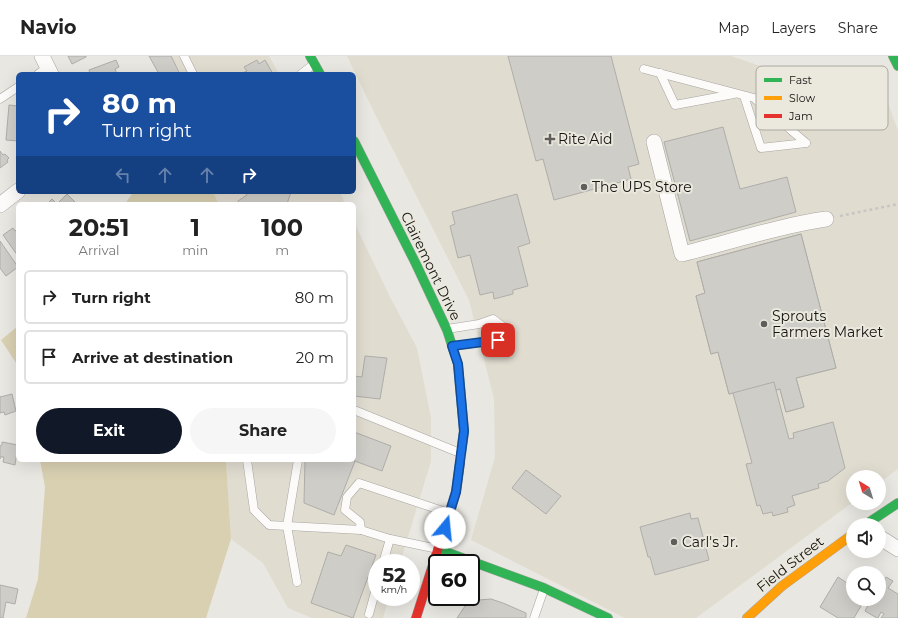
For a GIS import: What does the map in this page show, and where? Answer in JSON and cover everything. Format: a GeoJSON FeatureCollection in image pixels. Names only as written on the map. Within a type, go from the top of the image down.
{"type":"FeatureCollection","features":[{"type":"Feature","properties":{"kind":"main road"},"geometry":{"type":"LineString","coordinates":[[893,56],[898,66]]}},
{"type":"Feature","properties":{"kind":"main road"},"geometry":{"type":"LineString","coordinates":[[312,60],[319,72]]}},
{"type":"Feature","properties":{"kind":"main road","name":"Clairemont Drive"},"geometry":{"type":"LineString","coordinates":[[356,145],[442,318],[458,364],[464,431],[456,492],[416,618]]}},
{"type":"Feature","properties":{"kind":"main road"},"geometry":{"type":"LineString","coordinates":[[876,518],[898,503]]}},
{"type":"Feature","properties":{"kind":"main road","name":"Field Street"},"geometry":{"type":"LineString","coordinates":[[747,618],[782,586],[846,539]]}},
{"type":"Feature","properties":{"kind":"main road"},"geometry":{"type":"LineString","coordinates":[[438,549],[544,588],[608,618]]}},
{"type":"Feature","properties":{"kind":"street"},"geometry":{"type":"LineString","coordinates":[[654,142],[682,254],[788,226],[826,219]]}},
{"type":"Feature","properties":{"kind":"street"},"geometry":{"type":"LineString","coordinates":[[0,205],[16,193]]}},
{"type":"Feature","properties":{"kind":"street"},"geometry":{"type":"LineString","coordinates":[[886,541],[898,549]]}},
{"type":"Feature","properties":{"kind":"lane"},"geometry":{"type":"LineString","coordinates":[[184,56],[192,72]]}},
{"type":"Feature","properties":{"kind":"lane"},"geometry":{"type":"LineString","coordinates":[[303,72],[312,60]]}},
{"type":"Feature","properties":{"kind":"lane"},"geometry":{"type":"LineString","coordinates":[[644,68],[756,100]]}},
{"type":"Feature","properties":{"kind":"lane"},"geometry":{"type":"LineString","coordinates":[[660,73],[675,105],[735,94]]}},
{"type":"Feature","properties":{"kind":"lane"},"geometry":{"type":"LineString","coordinates":[[0,99],[16,88]]}},
{"type":"Feature","properties":{"kind":"lane"},"geometry":{"type":"LineString","coordinates":[[744,96],[761,148],[806,143],[791,130]]}},
{"type":"Feature","properties":{"kind":"lane"},"geometry":{"type":"LineString","coordinates":[[447,330],[479,324],[493,319],[506,329],[498,340],[452,346]]}},
{"type":"Feature","properties":{"kind":"lane"},"geometry":{"type":"LineString","coordinates":[[356,411],[461,453]]}},
{"type":"Feature","properties":{"kind":"lane"},"geometry":{"type":"LineString","coordinates":[[247,462],[254,510],[269,525],[361,530],[390,540],[438,549]]}},
{"type":"Feature","properties":{"kind":"lane"},"geometry":{"type":"LineString","coordinates":[[297,582],[287,526],[298,462]]}},
{"type":"Feature","properties":{"kind":"lane"},"geometry":{"type":"LineString","coordinates":[[361,530],[360,522],[344,510],[347,497],[359,483],[449,513]]}},
{"type":"Feature","properties":{"kind":"lane"},"geometry":{"type":"LineString","coordinates":[[386,554],[390,540]]}},
{"type":"Feature","properties":{"kind":"lane"},"geometry":{"type":"LineString","coordinates":[[534,618],[544,588]]}},
{"type":"Feature","properties":{"kind":"lane"},"geometry":{"type":"LineString","coordinates":[[369,614],[371,606]]}},
{"type":"Feature","properties":{"kind":"lane"},"geometry":{"type":"LineString","coordinates":[[583,618],[586,608]]}},
{"type":"Feature","properties":{"kind":"path"},"geometry":{"type":"LineString","coordinates":[[826,219],[898,204]]}},
{"type":"Feature","properties":{"kind":"shaded area"},"geometry":{"type":"Polygon","coordinates":[[[170,56],[269,56],[278,72],[180,72],[170,56]]]}},
{"type":"Feature","properties":{"kind":"shaded area"},"geometry":{"type":"Polygon","coordinates":[[[347,56],[731,56],[760,66],[756,66],[756,130],[888,130],[888,103],[898,131],[898,469],[886,478],[886,470],[846,470],[846,507],[696,618],[625,618],[471,540],[495,457],[494,399],[469,300],[372,108],[347,56]]]}},
{"type":"Feature","properties":{"kind":"shaded area"},"geometry":{"type":"Polygon","coordinates":[[[132,194],[214,194],[218,202],[126,202],[132,194]]]}},
{"type":"Feature","properties":{"kind":"shaded area"},"geometry":{"type":"Polygon","coordinates":[[[214,194],[341,194],[344,202],[218,202],[214,194]]]}},
{"type":"Feature","properties":{"kind":"shaded area"},"geometry":{"type":"Polygon","coordinates":[[[356,226],[390,297],[417,348],[431,418],[431,461],[403,554],[368,554],[368,606],[386,606],[383,618],[312,618],[288,608],[263,563],[231,539],[226,462],[356,462],[356,226]]]}},
{"type":"Feature","properties":{"kind":"shaded area"},"geometry":{"type":"Polygon","coordinates":[[[16,328],[16,363],[1,340],[16,328]]]}},
{"type":"Feature","properties":{"kind":"shaded area"},"geometry":{"type":"Polygon","coordinates":[[[40,462],[226,462],[231,539],[206,618],[26,618],[38,579],[45,487],[40,462]]]}},
{"type":"Feature","properties":{"kind":"building"},"geometry":{"type":"Polygon","coordinates":[[[68,56],[86,56],[86,57],[72,64],[68,56]]]}},
{"type":"Feature","properties":{"kind":"building"},"geometry":{"type":"Polygon","coordinates":[[[149,56],[171,56],[179,72],[158,72],[149,56]]]}},
{"type":"Feature","properties":{"kind":"building"},"geometry":{"type":"Polygon","coordinates":[[[508,56],[611,56],[639,164],[628,167],[631,179],[554,200],[543,159],[536,161],[508,56]]]}},
{"type":"Feature","properties":{"kind":"building"},"geometry":{"type":"Polygon","coordinates":[[[116,60],[119,67],[115,69],[116,72],[90,72],[89,70],[116,60]]]}},
{"type":"Feature","properties":{"kind":"building"},"geometry":{"type":"Polygon","coordinates":[[[257,60],[259,64],[265,60],[272,72],[245,72],[247,71],[244,67],[257,60]]]}},
{"type":"Feature","properties":{"kind":"building"},"geometry":{"type":"Polygon","coordinates":[[[9,105],[16,106],[16,141],[6,140],[9,105]]]}},
{"type":"Feature","properties":{"kind":"building"},"geometry":{"type":"Polygon","coordinates":[[[723,127],[740,189],[787,177],[796,212],[690,241],[664,142],[723,127]]]}},
{"type":"Feature","properties":{"kind":"building"},"geometry":{"type":"Polygon","coordinates":[[[0,151],[3,155],[5,154],[9,158],[7,160],[8,162],[0,168],[0,151]]]}},
{"type":"Feature","properties":{"kind":"building"},"geometry":{"type":"Polygon","coordinates":[[[67,194],[75,202],[59,202],[67,194]]]}},
{"type":"Feature","properties":{"kind":"building"},"geometry":{"type":"Polygon","coordinates":[[[246,194],[290,194],[288,202],[238,202],[246,194]]]}},
{"type":"Feature","properties":{"kind":"building"},"geometry":{"type":"Polygon","coordinates":[[[517,194],[530,243],[518,247],[528,286],[513,290],[513,294],[494,299],[493,292],[480,295],[470,255],[458,258],[450,226],[455,224],[452,212],[517,194]]]}},
{"type":"Feature","properties":{"kind":"building"},"geometry":{"type":"Polygon","coordinates":[[[13,228],[16,230],[16,253],[3,235],[13,228]]]}},
{"type":"Feature","properties":{"kind":"building","name":"Sprouts Farmers Market"},"geometry":{"type":"Polygon","coordinates":[[[801,234],[836,368],[796,378],[804,407],[786,412],[780,389],[776,390],[789,439],[794,438],[793,433],[833,422],[845,468],[828,481],[818,484],[819,488],[792,496],[795,505],[787,508],[788,512],[773,516],[772,512],[763,514],[760,505],[757,506],[746,464],[752,463],[733,393],[729,394],[718,352],[711,354],[696,296],[705,293],[697,262],[801,234]]]}},
{"type":"Feature","properties":{"kind":"building","name":"Sprouts Farmers Market"},"geometry":{"type":"Polygon","coordinates":[[[801,234],[836,368],[796,378],[804,407],[786,412],[780,389],[776,390],[774,382],[729,394],[718,352],[711,354],[696,296],[705,293],[697,262],[801,234]]]}},
{"type":"Feature","properties":{"kind":"building"},"geometry":{"type":"Polygon","coordinates":[[[0,241],[16,264],[16,268],[6,276],[0,268],[0,241]]]}},
{"type":"Feature","properties":{"kind":"building"},"geometry":{"type":"Polygon","coordinates":[[[365,356],[387,358],[380,399],[356,396],[356,376],[362,377],[365,356]]]}},
{"type":"Feature","properties":{"kind":"building"},"geometry":{"type":"Polygon","coordinates":[[[12,394],[16,411],[5,415],[4,412],[0,413],[0,397],[12,394]]]}},
{"type":"Feature","properties":{"kind":"building"},"geometry":{"type":"Polygon","coordinates":[[[356,433],[391,446],[382,471],[356,461],[356,433]]]}},
{"type":"Feature","properties":{"kind":"building"},"geometry":{"type":"Polygon","coordinates":[[[2,442],[16,445],[15,465],[3,462],[4,457],[0,457],[0,446],[2,445],[2,442]]]}},
{"type":"Feature","properties":{"kind":"building"},"geometry":{"type":"Polygon","coordinates":[[[305,462],[355,462],[334,515],[304,503],[305,462]]]}},
{"type":"Feature","properties":{"kind":"building"},"geometry":{"type":"Polygon","coordinates":[[[526,470],[561,496],[546,514],[512,488],[526,470]]]}},
{"type":"Feature","properties":{"kind":"building","name":"Carl's Jr."},"geometry":{"type":"Polygon","coordinates":[[[690,513],[691,519],[698,518],[709,560],[655,575],[650,557],[648,557],[640,527],[690,513]]]}},
{"type":"Feature","properties":{"kind":"building"},"geometry":{"type":"Polygon","coordinates":[[[346,545],[373,554],[368,554],[368,577],[353,618],[311,603],[328,552],[341,556],[346,545]]]}},
{"type":"Feature","properties":{"kind":"building"},"geometry":{"type":"Polygon","coordinates":[[[838,577],[846,582],[846,606],[861,606],[854,618],[838,618],[820,607],[838,577]]]}},
{"type":"Feature","properties":{"kind":"building"},"geometry":{"type":"Polygon","coordinates":[[[886,577],[893,581],[888,588],[898,594],[898,618],[881,618],[884,614],[881,612],[877,618],[865,611],[868,606],[886,606],[886,577]]]}},
{"type":"Feature","properties":{"kind":"building"},"geometry":{"type":"Polygon","coordinates":[[[0,585],[18,589],[15,604],[6,602],[3,618],[0,618],[0,585]]]}},
{"type":"Feature","properties":{"kind":"building"},"geometry":{"type":"Polygon","coordinates":[[[491,599],[503,603],[526,613],[526,618],[457,618],[465,606],[480,606],[480,600],[491,599]]]}},
{"type":"Feature","properties":{"kind":"traffic: fast"},"geometry":{"type":"LineString","coordinates":[[310,56],[319,72]]}},
{"type":"Feature","properties":{"kind":"traffic: fast"},"geometry":{"type":"LineString","coordinates":[[893,56],[898,66]]}},
{"type":"Feature","properties":{"kind":"traffic: fast"},"geometry":{"type":"LineString","coordinates":[[356,145],[416,264],[447,330],[458,364],[464,431],[461,453]]}},
{"type":"Feature","properties":{"kind":"traffic: fast"},"geometry":{"type":"LineString","coordinates":[[876,518],[898,503]]}},
{"type":"Feature","properties":{"kind":"traffic: fast"},"geometry":{"type":"LineString","coordinates":[[438,549],[544,588],[608,618]]}},
{"type":"Feature","properties":{"kind":"traffic: slow"},"geometry":{"type":"LineString","coordinates":[[747,618],[782,586],[846,539]]}},
{"type":"Feature","properties":{"kind":"traffic: jam"},"geometry":{"type":"LineString","coordinates":[[416,618],[456,492],[460,463]]}},
{"type":"Feature","properties":{"kind":"place","name":"Rite Aid"},"geometry":{"type":"Point","coordinates":[550,139]}},
{"type":"Feature","properties":{"kind":"place","name":"The UPS Store"},"geometry":{"type":"Point","coordinates":[584,187]}},
{"type":"Feature","properties":{"kind":"place","name":"Sprouts Farmers Market"},"geometry":{"type":"Point","coordinates":[764,324]}},
{"type":"Feature","properties":{"kind":"place","name":"Carl's Jr."},"geometry":{"type":"Point","coordinates":[674,542]}},
{"type":"Feature","properties":{"kind":"route"},"geometry":{"type":"LineString","coordinates":[[445,528],[456,492],[464,431],[458,364],[452,346],[498,340]]}}]}
